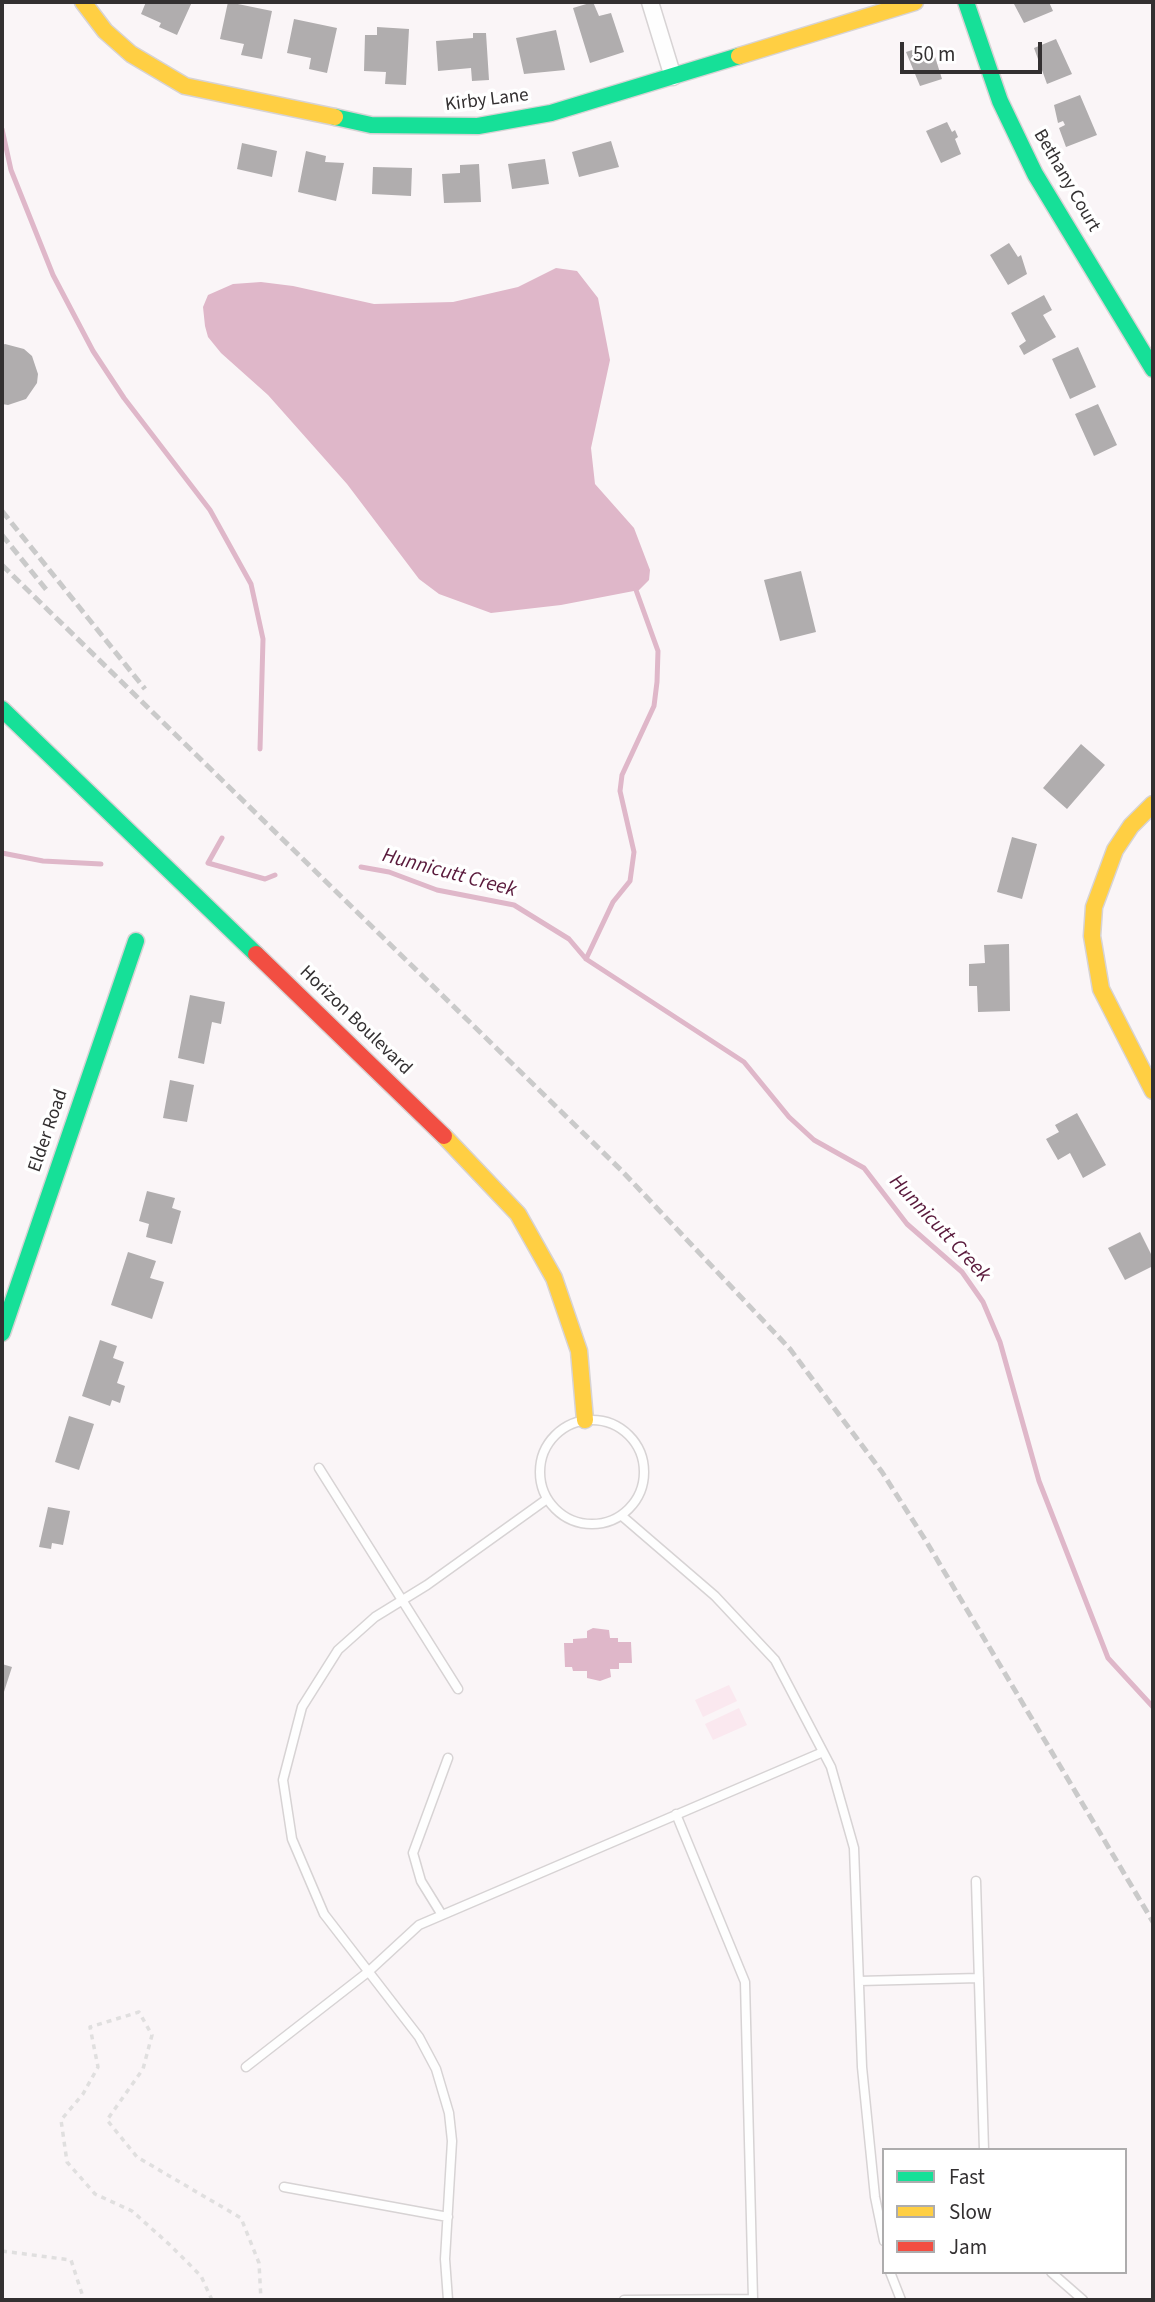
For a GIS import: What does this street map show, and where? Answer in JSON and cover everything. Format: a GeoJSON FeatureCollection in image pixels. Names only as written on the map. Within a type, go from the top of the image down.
{"type":"FeatureCollection","features":[{"type":"Feature","properties":{"kind":"street","name":"Kirby Lane"},"geometry":{"type":"LineString","coordinates":[[83,2],[105,31],[131,54],[185,86],[371,125],[446,128],[518,121],[591,103],[915,2]]}},
{"type":"Feature","properties":{"kind":"street"},"geometry":{"type":"LineString","coordinates":[[650,2],[673,77]]}},
{"type":"Feature","properties":{"kind":"street","name":"Bethany Court"},"geometry":{"type":"LineString","coordinates":[[966,2],[1000,101],[1035,174],[1153,369]]}},
{"type":"Feature","properties":{"kind":"street","name":"Horizon Boulevard"},"geometry":{"type":"LineString","coordinates":[[2,709],[449,1140],[518,1214],[554,1278],[575,1339],[585,1420]]}},
{"type":"Feature","properties":{"kind":"street"},"geometry":{"type":"LineString","coordinates":[[1153,804],[1131,826],[1115,850],[1094,907],[1092,936],[1101,989],[1153,1091]]}},
{"type":"Feature","properties":{"kind":"street","name":"Elder Road"},"geometry":{"type":"LineString","coordinates":[[2,1334],[136,941]]}},
{"type":"Feature","properties":{"kind":"lane"},"geometry":{"type":"LineString","coordinates":[[585,1420],[603,1421],[619,1427],[632,1439],[641,1454],[644,1471],[642,1488],[634,1503],[622,1516],[598,1524],[572,1522],[558,1512],[547,1499],[540,1474],[545,1449],[555,1435],[569,1425],[585,1420]]}},
{"type":"Feature","properties":{"kind":"lane"},"geometry":{"type":"LineString","coordinates":[[319,1468],[458,1689]]}},
{"type":"Feature","properties":{"kind":"lane"},"geometry":{"type":"LineString","coordinates":[[448,2300],[444,2259],[452,2141],[449,2113],[436,2069],[419,2037],[324,1914],[292,1839],[283,1780],[302,1707],[338,1650],[375,1617],[547,1499]]}},
{"type":"Feature","properties":{"kind":"lane"},"geometry":{"type":"LineString","coordinates":[[622,1516],[715,1596],[775,1660],[831,1766],[854,1848],[867,2119],[875,2197],[882,2231]]}},
{"type":"Feature","properties":{"kind":"lane"},"geometry":{"type":"LineString","coordinates":[[246,2067],[368,1972],[419,1925],[824,1752]]}},
{"type":"Feature","properties":{"kind":"lane"},"geometry":{"type":"LineString","coordinates":[[442,1915],[421,1881],[413,1853],[448,1758]]}},
{"type":"Feature","properties":{"kind":"lane"},"geometry":{"type":"LineString","coordinates":[[624,2300],[753,2299],[745,1982],[676,1814]]}},
{"type":"Feature","properties":{"kind":"lane"},"geometry":{"type":"LineString","coordinates":[[976,1881],[984,2148]]}},
{"type":"Feature","properties":{"kind":"lane"},"geometry":{"type":"LineString","coordinates":[[859,1981],[979,1978]]}},
{"type":"Feature","properties":{"kind":"lane"},"geometry":{"type":"LineString","coordinates":[[284,2187],[448,2217]]}},
{"type":"Feature","properties":{"kind":"lane"},"geometry":{"type":"LineString","coordinates":[[891,2274],[901,2300]]}},
{"type":"Feature","properties":{"kind":"lane"},"geometry":{"type":"LineString","coordinates":[[1053,2274],[1083,2300]]}},
{"type":"Feature","properties":{"kind":"path"},"geometry":{"type":"LineString","coordinates":[[212,2300],[201,2276],[170,2245],[132,2211],[95,2194],[67,2162],[61,2120],[83,2094],[98,2067],[90,2027],[139,2012],[152,2035],[143,2069],[107,2120],[137,2157],[241,2218],[259,2263],[261,2300]]}},
{"type":"Feature","properties":{"kind":"path"},"geometry":{"type":"LineString","coordinates":[[2,2251],[71,2260],[84,2300]]}},
{"type":"Feature","properties":{"kind":"shaded area"},"geometry":{"type":"Polygon","coordinates":[[[556,268],[577,271],[598,298],[610,360],[591,448],[595,484],[634,528],[650,570],[649,580],[639,590],[561,605],[491,613],[439,594],[419,579],[347,484],[268,395],[221,353],[208,337],[205,326],[203,307],[208,295],[233,284],[261,282],[293,286],[374,304],[453,302],[518,287],[556,268]]]}},
{"type":"Feature","properties":{"kind":"shaded area"},"geometry":{"type":"Polygon","coordinates":[[[593,1628],[609,1630],[610,1638],[618,1638],[618,1642],[631,1642],[632,1663],[619,1663],[619,1669],[610,1669],[611,1677],[600,1681],[587,1678],[587,1671],[573,1671],[572,1667],[565,1667],[564,1643],[587,1638],[587,1631],[593,1628]]]}},
{"type":"Feature","properties":{"kind":"shaded area"},"geometry":{"type":"Polygon","coordinates":[[[729,1685],[737,1701],[703,1717],[695,1700],[729,1685]]]}},
{"type":"Feature","properties":{"kind":"shaded area"},"geometry":{"type":"Polygon","coordinates":[[[739,1708],[747,1725],[713,1740],[705,1724],[739,1708]]]}},
{"type":"Feature","properties":{"kind":"building"},"geometry":{"type":"Polygon","coordinates":[[[146,2],[192,2],[177,35],[159,27],[161,23],[141,14],[146,2]]]}},
{"type":"Feature","properties":{"kind":"building"},"geometry":{"type":"Polygon","coordinates":[[[228,2],[272,11],[262,59],[241,55],[244,44],[220,39],[228,2]]]}},
{"type":"Feature","properties":{"kind":"building"},"geometry":{"type":"Polygon","coordinates":[[[593,2],[599,16],[611,13],[624,52],[590,63],[573,8],[593,2]]]}},
{"type":"Feature","properties":{"kind":"building"},"geometry":{"type":"Polygon","coordinates":[[[1049,2],[1053,11],[1024,23],[1014,4],[1049,2]]]}},
{"type":"Feature","properties":{"kind":"building"},"geometry":{"type":"Polygon","coordinates":[[[294,19],[337,28],[327,73],[309,69],[311,58],[287,53],[294,19]]]}},
{"type":"Feature","properties":{"kind":"building"},"geometry":{"type":"Polygon","coordinates":[[[377,27],[409,29],[406,85],[385,84],[386,72],[364,71],[365,35],[377,35],[377,27]]]}},
{"type":"Feature","properties":{"kind":"building"},"geometry":{"type":"Polygon","coordinates":[[[556,30],[565,70],[524,74],[516,38],[556,30]]]}},
{"type":"Feature","properties":{"kind":"building"},"geometry":{"type":"Polygon","coordinates":[[[473,33],[486,33],[489,80],[472,81],[471,68],[438,71],[436,41],[473,38],[473,33]]]}},
{"type":"Feature","properties":{"kind":"building"},"geometry":{"type":"Polygon","coordinates":[[[1056,39],[1072,74],[1047,84],[1034,48],[1056,39]]]}},
{"type":"Feature","properties":{"kind":"building"},"geometry":{"type":"Polygon","coordinates":[[[931,44],[942,79],[920,86],[906,52],[931,44]]]}},
{"type":"Feature","properties":{"kind":"building"},"geometry":{"type":"Polygon","coordinates":[[[1080,95],[1097,135],[1066,147],[1059,128],[1065,125],[1063,121],[1058,123],[1054,105],[1080,95]]]}},
{"type":"Feature","properties":{"kind":"building"},"geometry":{"type":"Polygon","coordinates":[[[947,122],[952,132],[955,130],[958,137],[955,139],[961,154],[941,163],[926,131],[947,122]]]}},
{"type":"Feature","properties":{"kind":"building"},"geometry":{"type":"Polygon","coordinates":[[[611,141],[619,167],[579,177],[572,152],[611,141]]]}},
{"type":"Feature","properties":{"kind":"building"},"geometry":{"type":"Polygon","coordinates":[[[242,143],[277,151],[272,177],[237,169],[242,143]]]}},
{"type":"Feature","properties":{"kind":"building"},"geometry":{"type":"Polygon","coordinates":[[[306,151],[326,156],[325,162],[344,163],[336,201],[298,192],[306,151]]]}},
{"type":"Feature","properties":{"kind":"building"},"geometry":{"type":"Polygon","coordinates":[[[545,159],[549,184],[512,189],[508,164],[545,159]]]}},
{"type":"Feature","properties":{"kind":"building"},"geometry":{"type":"Polygon","coordinates":[[[479,164],[481,202],[444,203],[442,174],[460,173],[460,165],[479,164]]]}},
{"type":"Feature","properties":{"kind":"building"},"geometry":{"type":"Polygon","coordinates":[[[373,167],[412,168],[411,196],[372,194],[373,167]]]}},
{"type":"Feature","properties":{"kind":"building"},"geometry":{"type":"Polygon","coordinates":[[[1009,243],[1018,257],[1021,255],[1027,274],[1008,285],[990,255],[1009,243]]]}},
{"type":"Feature","properties":{"kind":"building"},"geometry":{"type":"Polygon","coordinates":[[[1044,295],[1052,310],[1043,315],[1056,337],[1024,355],[1019,346],[1026,341],[1011,313],[1044,295]]]}},
{"type":"Feature","properties":{"kind":"building"},"geometry":{"type":"Polygon","coordinates":[[[2,345],[24,349],[32,356],[38,374],[37,383],[26,399],[8,405],[2,404],[2,345]]]}},
{"type":"Feature","properties":{"kind":"building"},"geometry":{"type":"Polygon","coordinates":[[[1078,347],[1096,387],[1070,399],[1052,359],[1078,347]]]}},
{"type":"Feature","properties":{"kind":"building"},"geometry":{"type":"Polygon","coordinates":[[[1098,404],[1117,445],[1094,456],[1075,414],[1098,404]]]}},
{"type":"Feature","properties":{"kind":"building"},"geometry":{"type":"Polygon","coordinates":[[[801,571],[816,632],[780,641],[764,580],[801,571]]]}},
{"type":"Feature","properties":{"kind":"building"},"geometry":{"type":"Polygon","coordinates":[[[1081,744],[1105,765],[1067,809],[1043,788],[1081,744]]]}},
{"type":"Feature","properties":{"kind":"building"},"geometry":{"type":"Polygon","coordinates":[[[1012,837],[1037,844],[1022,899],[997,892],[1012,837]]]}},
{"type":"Feature","properties":{"kind":"building"},"geometry":{"type":"Polygon","coordinates":[[[1009,944],[1010,1011],[978,1012],[977,986],[969,986],[969,964],[985,963],[984,945],[1009,944]]]}},
{"type":"Feature","properties":{"kind":"building"},"geometry":{"type":"Polygon","coordinates":[[[190,995],[225,1002],[221,1024],[212,1022],[204,1064],[178,1058],[190,995]]]}},
{"type":"Feature","properties":{"kind":"building"},"geometry":{"type":"Polygon","coordinates":[[[170,1080],[194,1085],[187,1122],[163,1118],[170,1080]]]}},
{"type":"Feature","properties":{"kind":"building"},"geometry":{"type":"Polygon","coordinates":[[[1077,1113],[1106,1165],[1083,1178],[1070,1153],[1058,1160],[1046,1139],[1059,1132],[1055,1125],[1077,1113]]]}},
{"type":"Feature","properties":{"kind":"building"},"geometry":{"type":"Polygon","coordinates":[[[147,1191],[175,1198],[172,1208],[181,1211],[172,1244],[146,1237],[149,1224],[139,1221],[147,1191]]]}},
{"type":"Feature","properties":{"kind":"building"},"geometry":{"type":"Polygon","coordinates":[[[1140,1232],[1153,1258],[1153,1266],[1125,1280],[1108,1248],[1140,1232]]]}},
{"type":"Feature","properties":{"kind":"building"},"geometry":{"type":"Polygon","coordinates":[[[128,1252],[156,1261],[150,1278],[164,1282],[152,1319],[111,1305],[128,1252]]]}},
{"type":"Feature","properties":{"kind":"building"},"geometry":{"type":"Polygon","coordinates":[[[100,1340],[117,1346],[113,1358],[124,1362],[117,1383],[125,1386],[120,1403],[112,1400],[110,1406],[82,1396],[100,1340]]]}},
{"type":"Feature","properties":{"kind":"building"},"geometry":{"type":"Polygon","coordinates":[[[69,1416],[94,1424],[79,1470],[55,1462],[69,1416]]]}},
{"type":"Feature","properties":{"kind":"building"},"geometry":{"type":"Polygon","coordinates":[[[48,1507],[70,1511],[63,1545],[52,1543],[51,1549],[39,1547],[48,1507]]]}},
{"type":"Feature","properties":{"kind":"building"},"geometry":{"type":"Polygon","coordinates":[[[2,1664],[12,1667],[2,1698],[2,1664]]]}},
{"type":"Feature","properties":{"kind":"waterway"},"geometry":{"type":"LineString","coordinates":[[2,129],[11,170],[53,275],[93,351],[124,398],[210,510],[251,584],[263,639],[260,749]]}},
{"type":"Feature","properties":{"kind":"waterway"},"geometry":{"type":"LineString","coordinates":[[586,959],[613,902],[630,881],[634,852],[620,791],[622,775],[654,706],[658,651],[636,590]]}},
{"type":"Feature","properties":{"kind":"waterway"},"geometry":{"type":"LineString","coordinates":[[222,838],[208,863],[265,879],[275,875]]}},
{"type":"Feature","properties":{"kind":"waterway","name":"Hunnicutt Creek"},"geometry":{"type":"LineString","coordinates":[[2,853],[43,861],[101,864]]}},
{"type":"Feature","properties":{"kind":"waterway","name":"Hunnicutt Creek"},"geometry":{"type":"LineString","coordinates":[[361,867],[389,872],[437,890],[514,905],[569,939],[586,959],[744,1062],[789,1117],[814,1140],[864,1168],[907,1224],[962,1272],[983,1302],[1000,1342],[1039,1481],[1108,1658],[1153,1707]]}},
{"type":"Feature","properties":{"kind":"railway"},"geometry":{"type":"LineString","coordinates":[[2,511],[145,689]]}},
{"type":"Feature","properties":{"kind":"railway"},"geometry":{"type":"LineString","coordinates":[[2,535],[49,593]]}},
{"type":"Feature","properties":{"kind":"railway"},"geometry":{"type":"LineString","coordinates":[[2,565],[621,1170],[790,1349],[882,1472],[926,1541],[1153,1922]]}},
{"type":"Feature","properties":{"kind":"traffic: fast"},"geometry":{"type":"LineString","coordinates":[[966,2],[1000,101],[1035,174],[1153,369]]}},
{"type":"Feature","properties":{"kind":"traffic: fast"},"geometry":{"type":"LineString","coordinates":[[335,117],[371,125],[478,126],[551,113],[739,56]]}},
{"type":"Feature","properties":{"kind":"traffic: fast"},"geometry":{"type":"LineString","coordinates":[[2,709],[256,954]]}},
{"type":"Feature","properties":{"kind":"traffic: fast"},"geometry":{"type":"LineString","coordinates":[[2,1333],[136,941]]}},
{"type":"Feature","properties":{"kind":"traffic: slow"},"geometry":{"type":"LineString","coordinates":[[83,2],[105,31],[131,54],[185,86],[335,117]]}},
{"type":"Feature","properties":{"kind":"traffic: slow"},"geometry":{"type":"LineString","coordinates":[[739,56],[915,2]]}},
{"type":"Feature","properties":{"kind":"traffic: slow"},"geometry":{"type":"LineString","coordinates":[[1153,804],[1131,826],[1115,850],[1094,907],[1092,936],[1101,989],[1153,1091]]}},
{"type":"Feature","properties":{"kind":"traffic: slow"},"geometry":{"type":"LineString","coordinates":[[444,1136],[518,1214],[554,1278],[579,1351],[585,1420]]}},
{"type":"Feature","properties":{"kind":"traffic: jam"},"geometry":{"type":"LineString","coordinates":[[256,954],[444,1136]]}}]}
